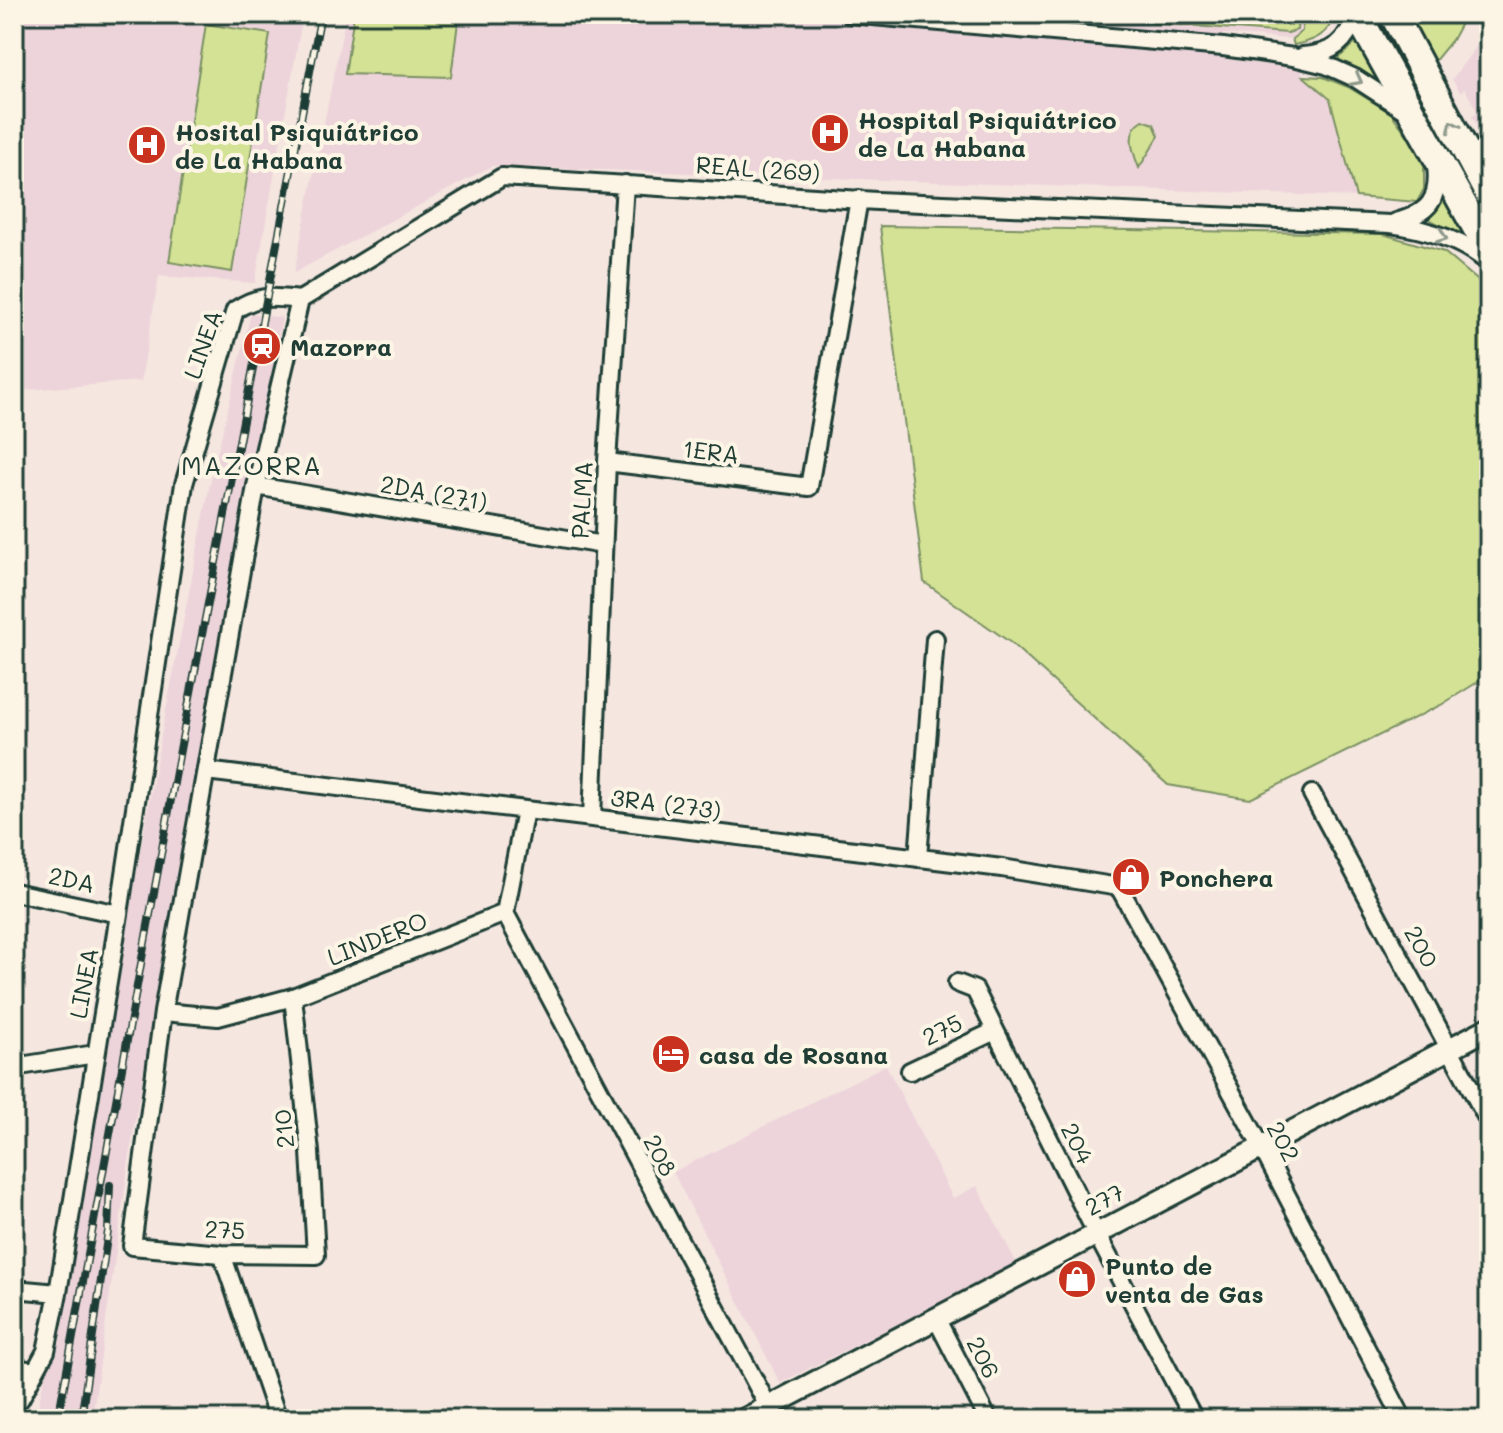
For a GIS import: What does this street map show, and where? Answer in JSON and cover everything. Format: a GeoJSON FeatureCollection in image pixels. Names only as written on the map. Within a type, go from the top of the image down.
{"type":"FeatureCollection","features":[{"type":"Feature","properties":{"kind":"highway"},"geometry":{"type":"LineString","coordinates":[[1357,14],[1489,251]]}},
{"type":"Feature","properties":{"kind":"highway"},"geometry":{"type":"LineString","coordinates":[[1393,14],[1489,195]]}},
{"type":"Feature","properties":{"kind":"street"},"geometry":{"type":"LineString","coordinates":[[850,14],[1223,47],[1293,57],[1326,65],[1355,78],[1413,117]]}},
{"type":"Feature","properties":{"kind":"street"},"geometry":{"type":"LineString","coordinates":[[1293,57],[1322,54],[1340,45],[1357,14]]}},
{"type":"Feature","properties":{"kind":"street","name":"REAL (269)"},"geometry":{"type":"LineString","coordinates":[[1391,224],[1421,213],[1431,203],[1437,178],[1431,148]]}},
{"type":"Feature","properties":{"kind":"street","name":"REAL (269)"},"geometry":{"type":"LineString","coordinates":[[300,300],[502,177],[859,199],[1391,224],[1438,235],[1460,244],[1489,263]]}},
{"type":"Feature","properties":{"kind":"street","name":"PALMA"},"geometry":{"type":"LineString","coordinates":[[592,818],[607,462],[625,184]]}},
{"type":"Feature","properties":{"kind":"street","name":"1ERA"},"geometry":{"type":"LineString","coordinates":[[607,462],[809,487],[859,199]]}},
{"type":"Feature","properties":{"kind":"street","name":"LINEA"},"geometry":{"type":"LineString","coordinates":[[20,1399],[46,1351],[58,1293],[184,484],[235,310],[250,300],[267,296],[300,300]]}},
{"type":"Feature","properties":{"kind":"street"},"geometry":{"type":"LineString","coordinates":[[163,1012],[256,486],[300,300]]}},
{"type":"Feature","properties":{"kind":"street","name":"2DA (271)"},"geometry":{"type":"LineString","coordinates":[[256,486],[603,545]]}},
{"type":"Feature","properties":{"kind":"street"},"geometry":{"type":"LineString","coordinates":[[918,858],[935,639]]}},
{"type":"Feature","properties":{"kind":"street","name":"3RA (273)"},"geometry":{"type":"LineString","coordinates":[[206,771],[918,858],[1119,887]]}},
{"type":"Feature","properties":{"kind":"street","name":"200"},"geometry":{"type":"LineString","coordinates":[[1312,794],[1489,1122]]}},
{"type":"Feature","properties":{"kind":"street"},"geometry":{"type":"LineString","coordinates":[[505,913],[525,810]]}},
{"type":"Feature","properties":{"kind":"street","name":"202"},"geometry":{"type":"LineString","coordinates":[[1119,887],[1261,1146],[1403,1419]]}},
{"type":"Feature","properties":{"kind":"street","name":"2DA"},"geometry":{"type":"LineString","coordinates":[[14,892],[119,914]]}},
{"type":"Feature","properties":{"kind":"street","name":"LINDERO"},"geometry":{"type":"LineString","coordinates":[[163,1012],[218,1017],[293,997],[505,913]]}},
{"type":"Feature","properties":{"kind":"street","name":"208"},"geometry":{"type":"LineString","coordinates":[[505,913],[772,1413]]}},
{"type":"Feature","properties":{"kind":"street","name":"204"},"geometry":{"type":"LineString","coordinates":[[957,983],[975,990],[1096,1233],[1194,1419]]}},
{"type":"Feature","properties":{"kind":"street","name":"210"},"geometry":{"type":"LineString","coordinates":[[293,997],[310,1152],[316,1255]]}},
{"type":"Feature","properties":{"kind":"street","name":"275"},"geometry":{"type":"LineString","coordinates":[[163,1012],[132,1246],[222,1254],[316,1255]]}},
{"type":"Feature","properties":{"kind":"street","name":"277"},"geometry":{"type":"LineString","coordinates":[[745,1419],[772,1413],[936,1318],[1489,1028]]}},
{"type":"Feature","properties":{"kind":"street","name":"275"},"geometry":{"type":"LineString","coordinates":[[910,1071],[995,1031]]}},
{"type":"Feature","properties":{"kind":"street"},"geometry":{"type":"LineString","coordinates":[[14,1067],[95,1054]]}},
{"type":"Feature","properties":{"kind":"street"},"geometry":{"type":"LineString","coordinates":[[222,1254],[278,1419]]}},
{"type":"Feature","properties":{"kind":"street"},"geometry":{"type":"LineString","coordinates":[[14,1289],[58,1293]]}},
{"type":"Feature","properties":{"kind":"street","name":"206"},"geometry":{"type":"LineString","coordinates":[[936,1318],[988,1419]]}},
{"type":"Feature","properties":{"kind":"street"},"geometry":{"type":"LineString","coordinates":[[14,1368],[34,1371]]}},
{"type":"Feature","properties":{"kind":"shaded area","name":"Hosital Psiquiátrico de La Habana"},"geometry":{"type":"Polygon","coordinates":[[[14,14],[303,14],[255,283],[159,276],[141,381],[26,390],[14,435],[14,14]]]}},
{"type":"Feature","properties":{"kind":"shaded area","name":"Hospital Psiquiátrico de La Habana"},"geometry":{"type":"Polygon","coordinates":[[[346,14],[1303,14],[1302,31],[1292,39],[1223,34],[1224,59],[1301,69],[1303,76],[1330,99],[1356,197],[492,166],[294,273],[346,14]]]}},
{"type":"Feature","properties":{"kind":"shaded area"},"geometry":{"type":"Polygon","coordinates":[[[1489,29],[1489,148],[1472,116],[1478,113],[1465,89],[1460,92],[1452,79],[1489,29]]]}},
{"type":"Feature","properties":{"kind":"shaded area"},"geometry":{"type":"Polygon","coordinates":[[[251,313],[282,318],[134,1126],[92,1419],[35,1419],[51,1349],[160,741],[211,479],[251,313]]]}},
{"type":"Feature","properties":{"kind":"shaded area"},"geometry":{"type":"Polygon","coordinates":[[[886,1065],[953,1198],[977,1186],[1017,1264],[780,1383],[673,1172],[886,1065]]]}},
{"type":"Feature","properties":{"kind":"green space"},"geometry":{"type":"Polygon","coordinates":[[[354,14],[459,14],[451,77],[345,74],[354,14]]]}},
{"type":"Feature","properties":{"kind":"green space"},"geometry":{"type":"Polygon","coordinates":[[[1031,14],[1298,15],[1297,30],[1288,33],[1031,14]]]}},
{"type":"Feature","properties":{"kind":"green space"},"geometry":{"type":"Polygon","coordinates":[[[1303,14],[1335,14],[1320,36],[1294,45],[1292,39],[1302,31],[1303,14]]]}},
{"type":"Feature","properties":{"kind":"green space"},"geometry":{"type":"Polygon","coordinates":[[[1408,14],[1466,14],[1452,40],[1434,62],[1408,14]]]}},
{"type":"Feature","properties":{"kind":"green space"},"geometry":{"type":"Polygon","coordinates":[[[206,24],[270,34],[232,272],[169,262],[206,24]]]}},
{"type":"Feature","properties":{"kind":"green space"},"geometry":{"type":"Polygon","coordinates":[[[1359,40],[1384,88],[1335,61],[1359,40]]]}},
{"type":"Feature","properties":{"kind":"green space"},"geometry":{"type":"Polygon","coordinates":[[[1303,76],[1323,77],[1348,87],[1391,113],[1424,158],[1424,189],[1417,202],[1356,197],[1330,99],[1303,76]]]}},
{"type":"Feature","properties":{"kind":"green space"},"geometry":{"type":"Polygon","coordinates":[[[1143,120],[1154,124],[1159,136],[1139,168],[1132,136],[1143,120]]]}},
{"type":"Feature","properties":{"kind":"green space"},"geometry":{"type":"Polygon","coordinates":[[[1442,181],[1473,243],[1427,218],[1438,202],[1442,181]]]}},
{"type":"Feature","properties":{"kind":"green space"},"geometry":{"type":"Polygon","coordinates":[[[880,226],[1383,234],[1444,252],[1489,290],[1489,675],[1441,705],[1250,799],[1168,785],[1011,643],[924,582],[880,226]]]}},
{"type":"Feature","properties":{"kind":"railway"},"geometry":{"type":"LineString","coordinates":[[58,1419],[182,739],[321,14]]}},
{"type":"Feature","properties":{"kind":"railway"},"geometry":{"type":"LineString","coordinates":[[81,1419],[108,1231],[110,1185]]}},
{"type":"Feature","properties":{"kind":"place","name":"Hospital Psiquiátrico de La Habana"},"geometry":{"type":"Point","coordinates":[830,133]}},
{"type":"Feature","properties":{"kind":"place","name":"Hosital Psiquiátrico de La Habana"},"geometry":{"type":"Point","coordinates":[147,145]}},
{"type":"Feature","properties":{"kind":"place","name":"Mazorra"},"geometry":{"type":"Point","coordinates":[262,346]}},
{"type":"Feature","properties":{"kind":"place","name":"Ponchera"},"geometry":{"type":"Point","coordinates":[1131,877]}},
{"type":"Feature","properties":{"kind":"place","name":"casa de Rosana"},"geometry":{"type":"Point","coordinates":[671,1054]}},
{"type":"Feature","properties":{"kind":"place","name":"Punto de venta de Gas"},"geometry":{"type":"Point","coordinates":[1077,1279]}},
{"type":"Feature","properties":{"kind":"district","name":"MAZORRA"},"geometry":{"type":"Point","coordinates":[252,465]}}]}
